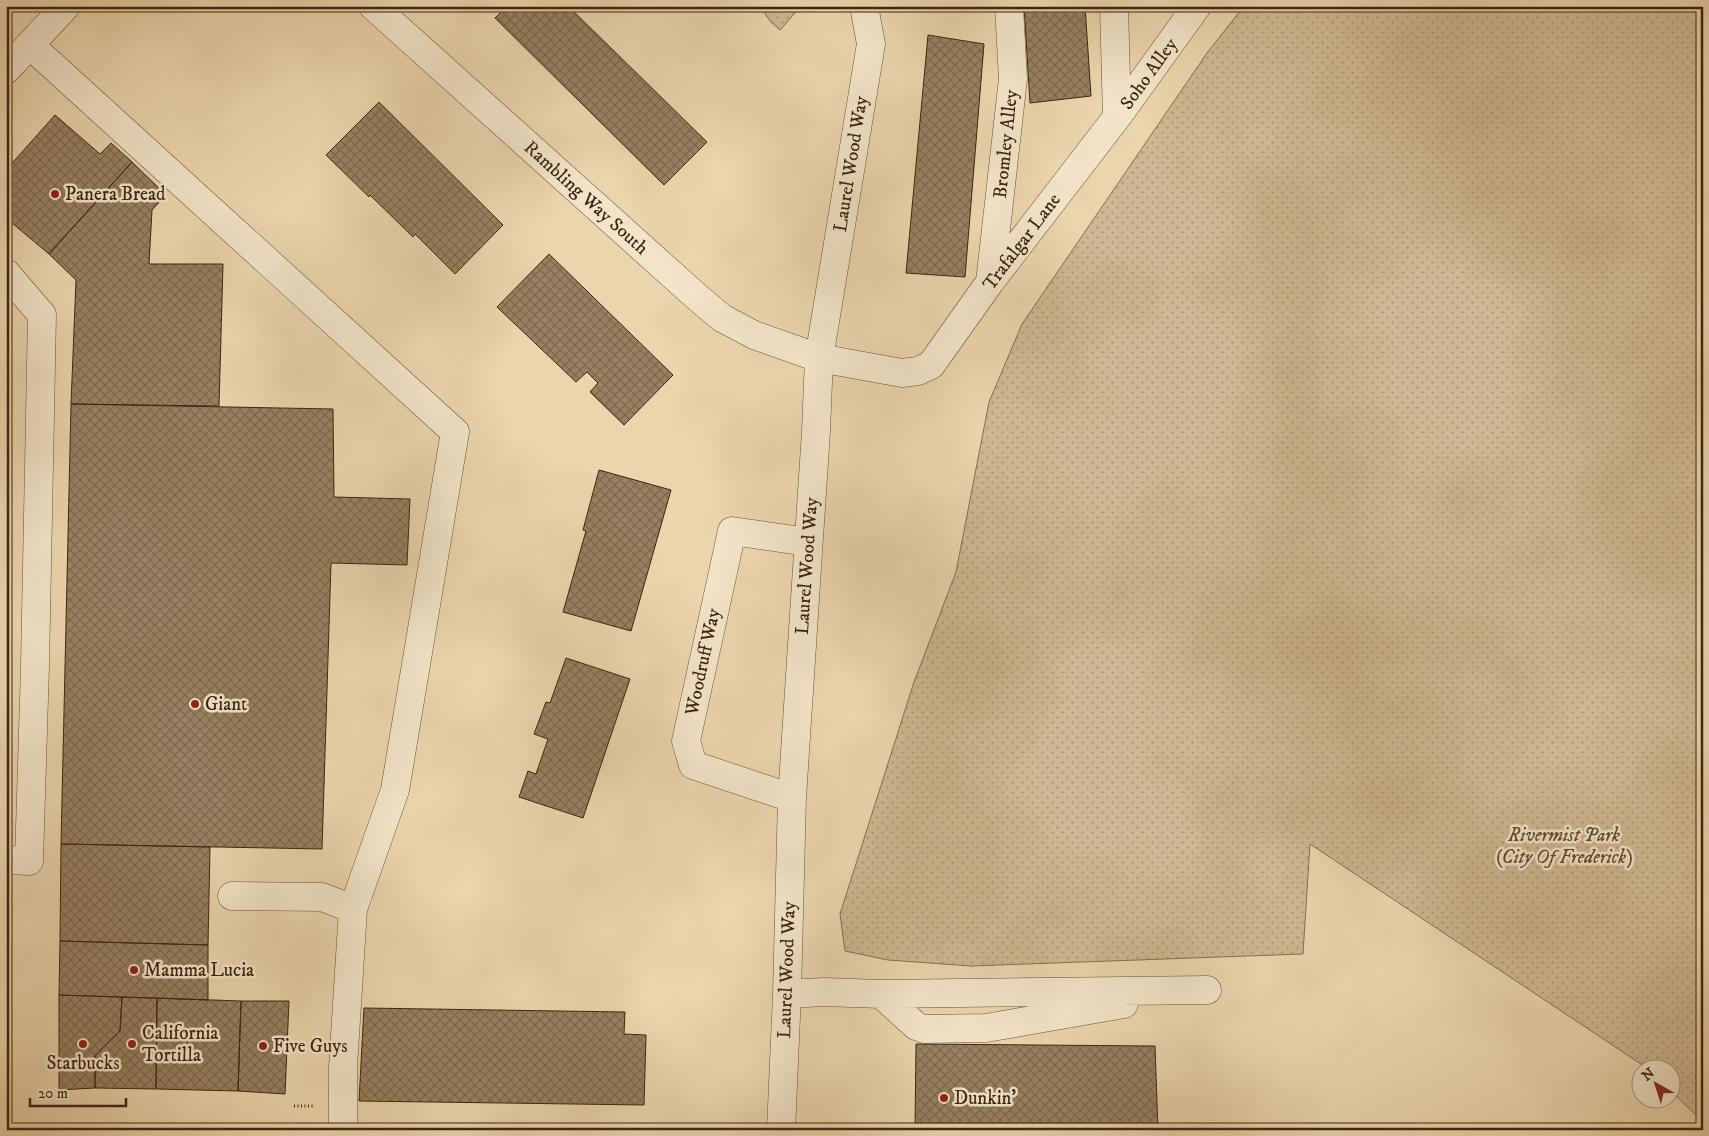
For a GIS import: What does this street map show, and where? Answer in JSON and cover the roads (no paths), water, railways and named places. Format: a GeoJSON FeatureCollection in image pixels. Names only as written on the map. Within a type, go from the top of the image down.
{"type":"FeatureCollection","features":[{"type":"Feature","properties":{"kind":"street"},"geometry":{"type":"LineString","coordinates":[[6,70],[31,46],[66,6]]}},
{"type":"Feature","properties":{"kind":"street","name":"Rambling Way South"},"geometry":{"type":"LineString","coordinates":[[373,6],[722,318],[754,335],[819,358]]}},
{"type":"Feature","properties":{"kind":"street","name":"Laurel Wood Way"},"geometry":{"type":"LineString","coordinates":[[782,1130],[792,798],[819,358],[870,44],[864,6]]}},
{"type":"Feature","properties":{"kind":"street","name":"Bromley Alley"},"geometry":{"type":"LineString","coordinates":[[990,282],[1013,79],[1009,6]]}},
{"type":"Feature","properties":{"kind":"street"},"geometry":{"type":"LineString","coordinates":[[1114,6],[1118,117]]}},
{"type":"Feature","properties":{"kind":"street","name":"Soho Alley"},"geometry":{"type":"LineString","coordinates":[[1118,117],[1197,6]]}},
{"type":"Feature","properties":{"kind":"street"},"geometry":{"type":"LineString","coordinates":[[31,46],[455,432],[394,790],[353,909],[343,1067],[343,1130]]}},
{"type":"Feature","properties":{"kind":"street","name":"Trafalgar Lane"},"geometry":{"type":"LineString","coordinates":[[819,358],[902,373],[918,371],[931,365],[990,282],[1118,117]]}},
{"type":"Feature","properties":{"kind":"street"},"geometry":{"type":"LineString","coordinates":[[6,273],[42,315],[36,657],[29,860],[6,860]]}},
{"type":"Feature","properties":{"kind":"street","name":"Woodruff Way"},"geometry":{"type":"LineString","coordinates":[[792,798],[693,765],[686,741],[732,531],[808,542]]}},
{"type":"Feature","properties":{"kind":"street"},"geometry":{"type":"LineString","coordinates":[[232,896],[322,897],[353,909]]}},
{"type":"Feature","properties":{"kind":"street"},"geometry":{"type":"LineString","coordinates":[[787,994],[824,992],[881,994],[1207,990],[986,1028],[924,1029],[916,1026],[881,994]]}},
{"type":"Feature","properties":{"kind":"place","name":"Panera Bread"},"geometry":{"type":"Point","coordinates":[55,194]}},
{"type":"Feature","properties":{"kind":"place","name":"Giant"},"geometry":{"type":"Point","coordinates":[195,704]}},
{"type":"Feature","properties":{"kind":"place","name":"Mamma Lucia"},"geometry":{"type":"Point","coordinates":[134,970]}},
{"type":"Feature","properties":{"kind":"place","name":"Starbucks"},"geometry":{"type":"Point","coordinates":[83,1044]}},
{"type":"Feature","properties":{"kind":"place","name":"California Tortilla"},"geometry":{"type":"Point","coordinates":[132,1044]}},
{"type":"Feature","properties":{"kind":"place","name":"Five Guys"},"geometry":{"type":"Point","coordinates":[263,1046]}},
{"type":"Feature","properties":{"kind":"place","name":"Dunkin'"},"geometry":{"type":"Point","coordinates":[944,1098]}},
{"type":"Feature","properties":{"kind":"park label","name":"Rivermist Park (City Of Frederick)"},"geometry":{"type":"Point","coordinates":[1564,846]}}]}
